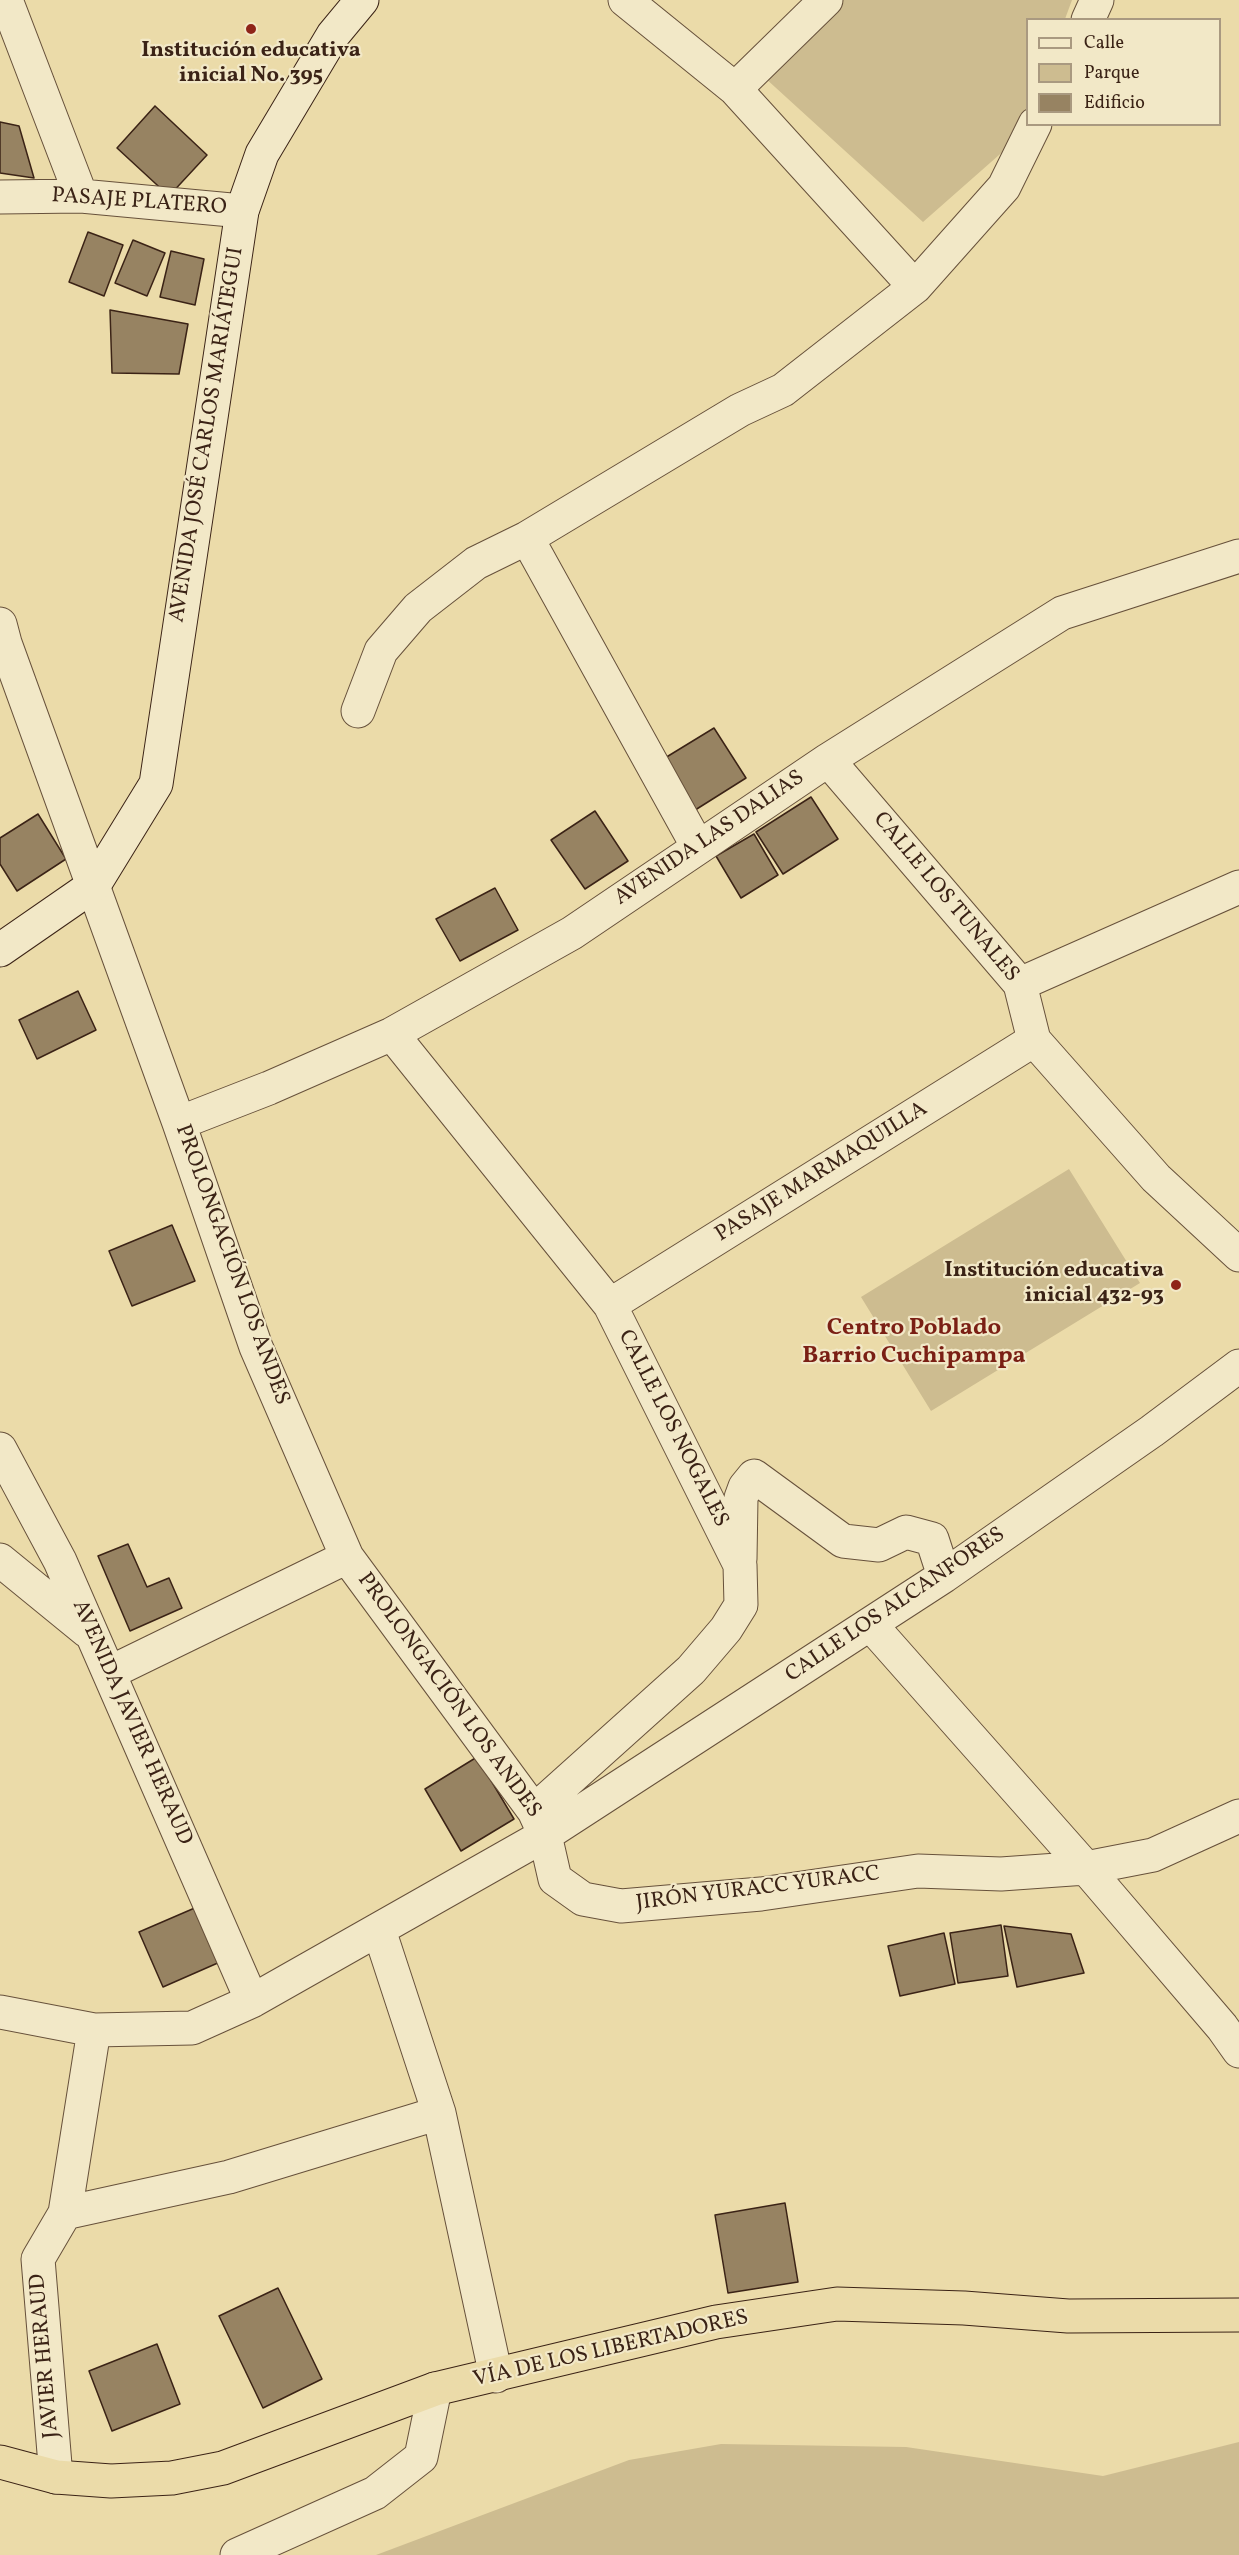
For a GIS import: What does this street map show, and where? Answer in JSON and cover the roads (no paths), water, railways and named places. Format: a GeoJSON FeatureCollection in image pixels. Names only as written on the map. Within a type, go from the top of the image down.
{"type":"FeatureCollection","features":[{"type":"Feature","properties":{"kind":"highway","name":"VÍA DE LOS LIBERTADORES"},"geometry":{"type":"LineString","coordinates":[[0,2462],[57,2477],[111,2481],[172,2478],[223,2468],[435,2389],[716,2322],[837,2304],[964,2308],[1068,2316],[1239,2315]]}},
{"type":"Feature","properties":{"kind":"street"},"geometry":{"type":"LineString","coordinates":[[6,0],[81,196]]}},
{"type":"Feature","properties":{"kind":"street","name":"AVENIDA JOSÉ CARLOS MARIÁTEGUI"},"geometry":{"type":"LineString","coordinates":[[94,885],[156,784],[242,211],[262,154],[333,35],[362,0]]}},
{"type":"Feature","properties":{"kind":"street"},"geometry":{"type":"LineString","coordinates":[[625,0],[735,89],[915,287]]}},
{"type":"Feature","properties":{"kind":"street"},"geometry":{"type":"LineString","coordinates":[[735,89],[826,0]]}},
{"type":"Feature","properties":{"kind":"street"},"geometry":{"type":"LineString","coordinates":[[1089,18],[1097,0]]}},
{"type":"Feature","properties":{"kind":"street"},"geometry":{"type":"LineString","coordinates":[[358,711],[381,651],[418,608],[476,563],[527,538],[740,410],[783,390],[915,287],[1004,187],[1034,126]]}},
{"type":"Feature","properties":{"kind":"street","name":"PASAJE PLATERO"},"geometry":{"type":"LineString","coordinates":[[0,197],[81,196],[242,211]]}},
{"type":"Feature","properties":{"kind":"street"},"geometry":{"type":"LineString","coordinates":[[527,538],[698,847]]}},
{"type":"Feature","properties":{"kind":"street","name":"AVENIDA LAS DALIAS"},"geometry":{"type":"LineString","coordinates":[[179,1123],[269,1088],[392,1035],[572,933],[828,760],[1062,613],[1239,556]]}},
{"type":"Feature","properties":{"kind":"street","name":"PROLONGACIÓN LOS ANDES"},"geometry":{"type":"LineString","coordinates":[[0,624],[179,1123],[255,1347],[347,1557],[540,1823]]}},
{"type":"Feature","properties":{"kind":"street","name":"CALLE LOS TUNALES"},"geometry":{"type":"LineString","coordinates":[[828,760],[1020,984],[1034,1040],[1156,1178],[1239,1255]]}},
{"type":"Feature","properties":{"kind":"street"},"geometry":{"type":"LineString","coordinates":[[0,950],[94,885]]}},
{"type":"Feature","properties":{"kind":"street"},"geometry":{"type":"LineString","coordinates":[[1020,984],[1239,887]]}},
{"type":"Feature","properties":{"kind":"street","name":"CALLE LOS NOGALES"},"geometry":{"type":"LineString","coordinates":[[392,1035],[610,1305],[740,1565],[741,1605],[712,1646],[540,1823]]}},
{"type":"Feature","properties":{"kind":"street","name":"PASAJE MARMAQUILLA"},"geometry":{"type":"LineString","coordinates":[[610,1305],[1034,1040]]}},
{"type":"Feature","properties":{"kind":"street","name":"CALLE LOS ALCANFORES"},"geometry":{"type":"LineString","coordinates":[[540,1823],[870,1624],[944,1576],[1152,1431],[1239,1366]]}},
{"type":"Feature","properties":{"kind":"street","name":"AVENIDA JAVIER HERAUD"},"geometry":{"type":"LineString","coordinates":[[0,1449],[60,1561],[252,2001]]}},
{"type":"Feature","properties":{"kind":"street"},"geometry":{"type":"LineString","coordinates":[[740,1565],[741,1498],[745,1487],[754,1476],[843,1541],[879,1545],[906,1532],[932,1539],[944,1576]]}},
{"type":"Feature","properties":{"kind":"street"},"geometry":{"type":"LineString","coordinates":[[109,1673],[347,1557]]}},
{"type":"Feature","properties":{"kind":"street"},"geometry":{"type":"LineString","coordinates":[[0,1560],[91,1634]]}},
{"type":"Feature","properties":{"kind":"street"},"geometry":{"type":"LineString","coordinates":[[870,1624],[1086,1868],[1222,2027],[1239,2051]]}},
{"type":"Feature","properties":{"kind":"street","name":"JIRÓN YURACC YURACC"},"geometry":{"type":"LineString","coordinates":[[540,1823],[555,1879],[582,1899],[621,1906],[761,1894],[918,1870],[1001,1874],[1086,1868],[1153,1855],[1239,1815]]}},
{"type":"Feature","properties":{"kind":"street"},"geometry":{"type":"LineString","coordinates":[[0,2012],[94,2030],[192,2028],[252,2001],[379,1930],[540,1823]]}},
{"type":"Feature","properties":{"kind":"street"},"geometry":{"type":"LineString","coordinates":[[379,1930],[439,2113],[496,2376]]}},
{"type":"Feature","properties":{"kind":"street","name":"JAVIER HERAUD"},"geometry":{"type":"LineString","coordinates":[[57,2477],[38,2259],[65,2213],[94,2030]]}},
{"type":"Feature","properties":{"kind":"street"},"geometry":{"type":"LineString","coordinates":[[65,2213],[229,2177],[439,2113]]}},
{"type":"Feature","properties":{"kind":"street"},"geometry":{"type":"LineString","coordinates":[[237,2555],[375,2493],[421,2457],[435,2389]]}},
{"type":"Feature","properties":{"kind":"place","name":"Institución educativa inicial No. 395"},"geometry":{"type":"Point","coordinates":[251,29]}},
{"type":"Feature","properties":{"kind":"place","name":"Institución educativa inicial 432-93"},"geometry":{"type":"Point","coordinates":[1176,1285]}},
{"type":"Feature","properties":{"kind":"district","name":"Centro Poblado Barrio Cuchipampa"},"geometry":{"type":"Point","coordinates":[914,1344]}}]}
